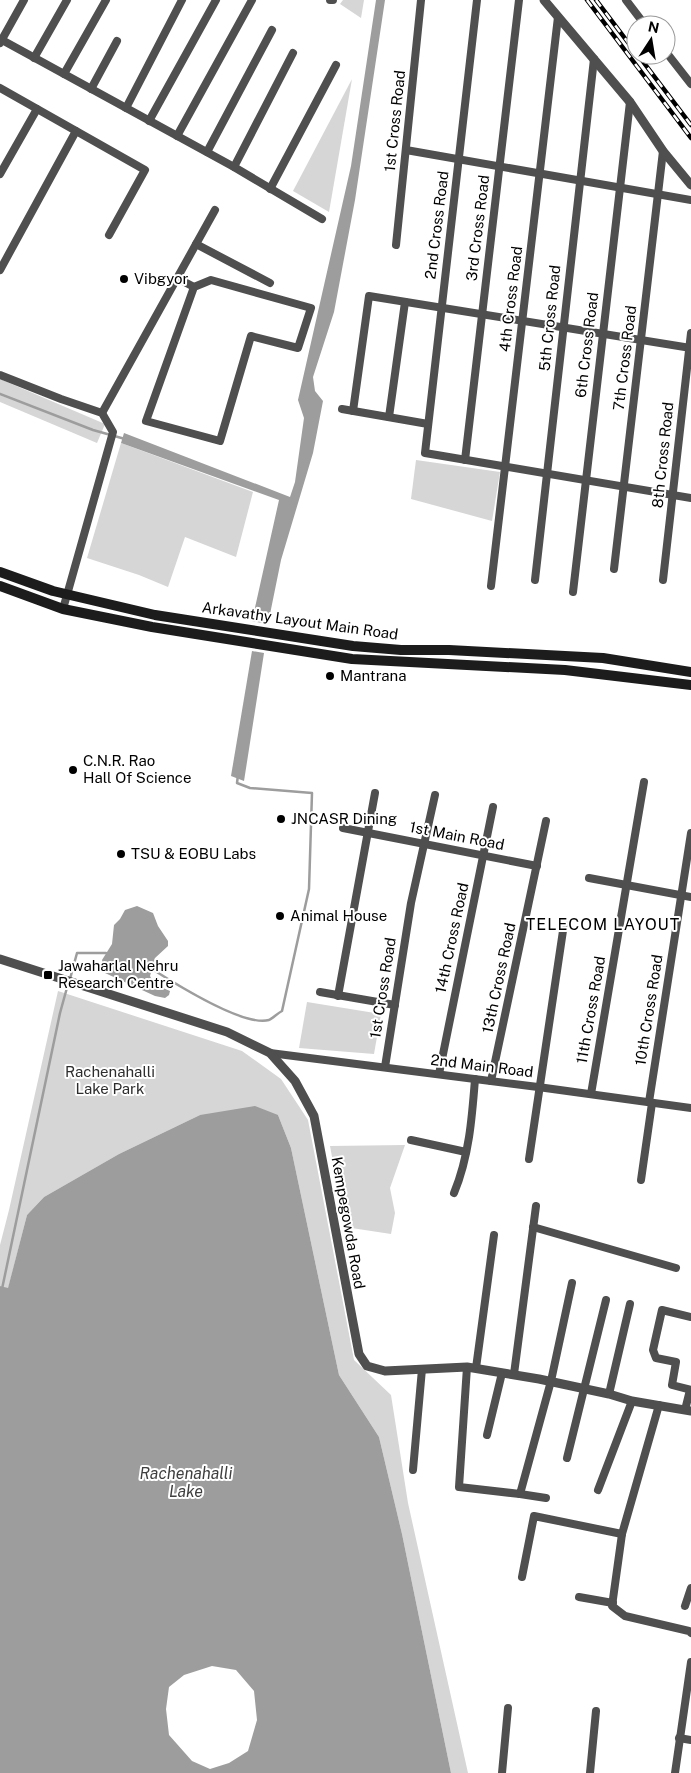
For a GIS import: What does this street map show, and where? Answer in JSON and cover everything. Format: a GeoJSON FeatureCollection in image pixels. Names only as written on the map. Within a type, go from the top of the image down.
{"type":"FeatureCollection","features":[{"type":"Feature","properties":{"kind":"main road","name":"Arkavathy Layout Main Road"},"geometry":{"type":"LineString","coordinates":[[0,572],[53,591],[155,615],[354,646],[401,650],[449,650],[603,658],[691,672]]}},
{"type":"Feature","properties":{"kind":"main road","name":"Arkavathy Layout Main Road"},"geometry":{"type":"LineString","coordinates":[[0,586],[63,609],[152,627],[352,659],[565,670],[691,685]]}},
{"type":"Feature","properties":{"kind":"main road"},"geometry":{"type":"LineString","coordinates":[[565,656],[565,670]]}},
{"type":"Feature","properties":{"kind":"street"},"geometry":{"type":"LineString","coordinates":[[24,0],[1,42],[207,152],[322,219]]}},
{"type":"Feature","properties":{"kind":"street"},"geometry":{"type":"LineString","coordinates":[[34,58],[67,0]]}},
{"type":"Feature","properties":{"kind":"street"},"geometry":{"type":"LineString","coordinates":[[64,74],[106,0]]}},
{"type":"Feature","properties":{"kind":"street"},"geometry":{"type":"LineString","coordinates":[[126,108],[182,0]]}},
{"type":"Feature","properties":{"kind":"street"},"geometry":{"type":"LineString","coordinates":[[149,121],[216,0]]}},
{"type":"Feature","properties":{"kind":"street"},"geometry":{"type":"LineString","coordinates":[[177,136],[252,0]]}},
{"type":"Feature","properties":{"kind":"street","name":"1st Cross Road"},"geometry":{"type":"LineString","coordinates":[[396,246],[422,0]]}},
{"type":"Feature","properties":{"kind":"street","name":"2nd Cross Road"},"geometry":{"type":"LineString","coordinates":[[465,460],[425,453],[477,0]]}},
{"type":"Feature","properties":{"kind":"street","name":"3rd Cross Road"},"geometry":{"type":"LineString","coordinates":[[465,460],[519,0]]}},
{"type":"Feature","properties":{"kind":"street"},"geometry":{"type":"LineString","coordinates":[[544,0],[630,102],[664,151],[691,184]]}},
{"type":"Feature","properties":{"kind":"street"},"geometry":{"type":"LineString","coordinates":[[626,0],[637,15]]}},
{"type":"Feature","properties":{"kind":"street","name":"4th Cross Road"},"geometry":{"type":"LineString","coordinates":[[491,586],[558,16]]}},
{"type":"Feature","properties":{"kind":"street"},"geometry":{"type":"LineString","coordinates":[[207,152],[272,30]]}},
{"type":"Feature","properties":{"kind":"street"},"geometry":{"type":"LineString","coordinates":[[91,89],[117,41]]}},
{"type":"Feature","properties":{"kind":"street"},"geometry":{"type":"LineString","coordinates":[[234,167],[293,53]]}},
{"type":"Feature","properties":{"kind":"street","name":"5th Cross Road"},"geometry":{"type":"LineString","coordinates":[[534,580],[594,59]]}},
{"type":"Feature","properties":{"kind":"street"},"geometry":{"type":"LineString","coordinates":[[676,64],[690,81]]}},
{"type":"Feature","properties":{"kind":"street"},"geometry":{"type":"LineString","coordinates":[[270,189],[336,65]]}},
{"type":"Feature","properties":{"kind":"street"},"geometry":{"type":"LineString","coordinates":[[0,88],[145,170],[109,235]]}},
{"type":"Feature","properties":{"kind":"street","name":"6th Cross Road"},"geometry":{"type":"LineString","coordinates":[[573,592],[630,102]]}},
{"type":"Feature","properties":{"kind":"street"},"geometry":{"type":"LineString","coordinates":[[0,174],[37,109]]}},
{"type":"Feature","properties":{"kind":"street"},"geometry":{"type":"LineString","coordinates":[[0,270],[76,131]]}},
{"type":"Feature","properties":{"kind":"street"},"geometry":{"type":"LineString","coordinates":[[406,150],[691,200]]}},
{"type":"Feature","properties":{"kind":"street","name":"7th Cross Road"},"geometry":{"type":"LineString","coordinates":[[614,568],[664,151]]}},
{"type":"Feature","properties":{"kind":"street"},"geometry":{"type":"LineString","coordinates":[[102,413],[215,210]]}},
{"type":"Feature","properties":{"kind":"street"},"geometry":{"type":"LineString","coordinates":[[196,244],[270,283]]}},
{"type":"Feature","properties":{"kind":"street"},"geometry":{"type":"LineString","coordinates":[[177,278],[194,287]]}},
{"type":"Feature","properties":{"kind":"street"},"geometry":{"type":"LineString","coordinates":[[211,280],[311,308],[298,348],[251,336],[220,441],[146,421],[194,287],[211,280]]}},
{"type":"Feature","properties":{"kind":"street"},"geometry":{"type":"LineString","coordinates":[[353,411],[369,296],[690,348]]}},
{"type":"Feature","properties":{"kind":"street"},"geometry":{"type":"LineString","coordinates":[[389,417],[405,302]]}},
{"type":"Feature","properties":{"kind":"street","name":"8th Cross Road"},"geometry":{"type":"LineString","coordinates":[[663,580],[691,333]]}},
{"type":"Feature","properties":{"kind":"street"},"geometry":{"type":"LineString","coordinates":[[0,374],[52,396],[102,413],[113,432],[63,609]]}},
{"type":"Feature","properties":{"kind":"street"},"geometry":{"type":"LineString","coordinates":[[342,409],[428,424]]}},
{"type":"Feature","properties":{"kind":"street"},"geometry":{"type":"LineString","coordinates":[[465,460],[691,498]]}},
{"type":"Feature","properties":{"kind":"street","name":"11th Cross Road"},"geometry":{"type":"LineString","coordinates":[[591,1094],[644,782]]}},
{"type":"Feature","properties":{"kind":"street"},"geometry":{"type":"LineString","coordinates":[[338,996],[375,793]]}},
{"type":"Feature","properties":{"kind":"street","name":"1st Cross Road"},"geometry":{"type":"LineString","coordinates":[[385,1067],[411,903],[435,795]]}},
{"type":"Feature","properties":{"kind":"street","name":"14th Cross Road"},"geometry":{"type":"LineString","coordinates":[[439,1074],[493,808]]}},
{"type":"Feature","properties":{"kind":"street","name":"13th Cross Road"},"geometry":{"type":"LineString","coordinates":[[491,1081],[546,821]]}},
{"type":"Feature","properties":{"kind":"street","name":"1st Main Road"},"geometry":{"type":"LineString","coordinates":[[343,828],[537,866]]}},
{"type":"Feature","properties":{"kind":"street","name":"10th Cross Road"},"geometry":{"type":"LineString","coordinates":[[641,1180],[650,1102],[691,833]]}},
{"type":"Feature","properties":{"kind":"street"},"geometry":{"type":"LineString","coordinates":[[588,878],[691,897]]}},
{"type":"Feature","properties":{"kind":"street"},"geometry":{"type":"LineString","coordinates":[[528,1159],[564,924]]}},
{"type":"Feature","properties":{"kind":"street","name":"Kempegowda Road"},"geometry":{"type":"LineString","coordinates":[[0,959],[227,1032],[270,1053],[295,1081],[314,1116],[359,1354],[367,1366],[385,1371],[472,1368],[551,1381],[632,1401],[688,1410]]}},
{"type":"Feature","properties":{"kind":"street"},"geometry":{"type":"LineString","coordinates":[[320,992],[395,1005]]}},
{"type":"Feature","properties":{"kind":"street","name":"2nd Main Road"},"geometry":{"type":"LineString","coordinates":[[270,1053],[538,1086],[691,1108]]}},
{"type":"Feature","properties":{"kind":"street"},"geometry":{"type":"LineString","coordinates":[[454,1193],[461,1175],[472,1124],[476,1079]]}},
{"type":"Feature","properties":{"kind":"street"},"geometry":{"type":"LineString","coordinates":[[411,1140],[466,1152]]}},
{"type":"Feature","properties":{"kind":"street"},"geometry":{"type":"LineString","coordinates":[[514,1374],[536,1206]]}},
{"type":"Feature","properties":{"kind":"street"},"geometry":{"type":"LineString","coordinates":[[534,1227],[676,1268]]}},
{"type":"Feature","properties":{"kind":"street"},"geometry":{"type":"LineString","coordinates":[[494,1236],[472,1368],[460,1487],[546,1498]]}},
{"type":"Feature","properties":{"kind":"street"},"geometry":{"type":"LineString","coordinates":[[520,1494],[551,1381],[572,1283]]}},
{"type":"Feature","properties":{"kind":"street"},"geometry":{"type":"LineString","coordinates":[[567,1458],[606,1300]]}},
{"type":"Feature","properties":{"kind":"street"},"geometry":{"type":"LineString","coordinates":[[609,1394],[630,1304]]}},
{"type":"Feature","properties":{"kind":"street"},"geometry":{"type":"LineString","coordinates":[[688,1410],[691,1390],[672,1385],[676,1362],[656,1358],[653,1350],[662,1310],[691,1317]]}},
{"type":"Feature","properties":{"kind":"street"},"geometry":{"type":"LineString","coordinates":[[414,1470],[422,1369]]}},
{"type":"Feature","properties":{"kind":"street"},"geometry":{"type":"LineString","coordinates":[[487,1435],[502,1373]]}},
{"type":"Feature","properties":{"kind":"street"},"geometry":{"type":"LineString","coordinates":[[598,1490],[632,1401]]}},
{"type":"Feature","properties":{"kind":"street"},"geometry":{"type":"LineString","coordinates":[[659,1405],[622,1534],[612,1606],[625,1616],[691,1633]]}},
{"type":"Feature","properties":{"kind":"street"},"geometry":{"type":"LineString","coordinates":[[522,1577],[534,1516],[622,1534]]}},
{"type":"Feature","properties":{"kind":"street"},"geometry":{"type":"LineString","coordinates":[[686,1606],[691,1588]]}},
{"type":"Feature","properties":{"kind":"street"},"geometry":{"type":"LineString","coordinates":[[579,1597],[612,1602]]}},
{"type":"Feature","properties":{"kind":"street"},"geometry":{"type":"LineString","coordinates":[[675,1773],[691,1662]]}},
{"type":"Feature","properties":{"kind":"street"},"geometry":{"type":"LineString","coordinates":[[502,1773],[508,1708]]}},
{"type":"Feature","properties":{"kind":"street"},"geometry":{"type":"LineString","coordinates":[[590,1773],[596,1711]]}},
{"type":"Feature","properties":{"kind":"street"},"geometry":{"type":"LineString","coordinates":[[679,1738],[691,1740]]}},
{"type":"Feature","properties":{"kind":"green space"},"geometry":{"type":"Polygon","coordinates":[[[343,0],[364,0],[361,18],[340,4],[343,0]]]}},
{"type":"Feature","properties":{"kind":"green space"},"geometry":{"type":"Polygon","coordinates":[[[352,79],[329,212],[293,191],[352,79]]]}},
{"type":"Feature","properties":{"kind":"green space"},"geometry":{"type":"Polygon","coordinates":[[[0,379],[105,424],[97,443],[0,402],[0,379]]]}},
{"type":"Feature","properties":{"kind":"green space"},"geometry":{"type":"Polygon","coordinates":[[[121,443],[253,492],[236,557],[185,537],[168,587],[139,575],[87,558],[121,443]]]}},
{"type":"Feature","properties":{"kind":"green space"},"geometry":{"type":"Polygon","coordinates":[[[416,460],[500,472],[492,521],[411,499],[416,460]]]}},
{"type":"Feature","properties":{"kind":"green space","name":"Rachenahalli Lake Park"},"geometry":{"type":"Polygon","coordinates":[[[58,991],[242,1051],[281,1079],[308,1120],[354,1360],[391,1395],[408,1503],[468,1773],[451,1773],[402,1534],[379,1437],[339,1375],[291,1148],[278,1115],[200,1115],[119,1154],[44,1197],[27,1215],[8,1289],[0,1286],[0,1245],[58,991]]]}},
{"type":"Feature","properties":{"kind":"green space"},"geometry":{"type":"Polygon","coordinates":[[[307,1002],[381,1014],[374,1054],[299,1048],[307,1002]]]}},
{"type":"Feature","properties":{"kind":"green space"},"geometry":{"type":"Polygon","coordinates":[[[405,1145],[390,1188],[395,1213],[391,1234],[345,1227],[330,1146],[405,1145]]]}},
{"type":"Feature","properties":{"kind":"water"},"geometry":{"type":"Polygon","coordinates":[[[376,0],[385,0],[355,200],[334,312],[313,377],[315,391],[323,401],[313,453],[281,560],[268,624],[252,621],[279,500],[121,443],[124,433],[290,497],[295,482],[304,418],[298,400],[351,166],[376,0]]]}},
{"type":"Feature","properties":{"kind":"water"},"geometry":{"type":"Polygon","coordinates":[[[252,651],[264,653],[244,781],[231,776],[252,651]]]}},
{"type":"Feature","properties":{"kind":"water"},"geometry":{"type":"Polygon","coordinates":[[[137,906],[153,913],[158,926],[168,941],[168,946],[155,958],[150,976],[154,984],[170,991],[169,995],[165,998],[155,996],[105,973],[102,960],[112,944],[114,925],[125,910],[137,906]]]}},
{"type":"Feature","properties":{"kind":"water","name":"Rachenahalli Lake"},"geometry":{"type":"Polygon","coordinates":[[[255,1106],[278,1115],[291,1148],[339,1375],[379,1437],[402,1534],[451,1773],[0,1773],[0,1286],[8,1288],[27,1215],[44,1197],[119,1154],[200,1115],[255,1106]],[[212,1666],[184,1675],[169,1687],[166,1709],[169,1735],[192,1761],[210,1769],[229,1763],[248,1751],[257,1720],[254,1691],[236,1670],[212,1666]]]}},
{"type":"Feature","properties":{"kind":"waterway"},"geometry":{"type":"LineString","coordinates":[[0,394],[93,430],[125,439]]}},
{"type":"Feature","properties":{"kind":"waterway"},"geometry":{"type":"LineString","coordinates":[[152,969],[209,1002],[243,1017],[269,1020],[282,1011],[309,889],[312,793],[250,788],[237,783],[238,775]]}},
{"type":"Feature","properties":{"kind":"waterway"},"geometry":{"type":"LineString","coordinates":[[70,979],[77,953],[106,953]]}},
{"type":"Feature","properties":{"kind":"waterway"},"geometry":{"type":"LineString","coordinates":[[2,1289],[60,1013],[68,984]]}},
{"type":"Feature","properties":{"kind":"railway"},"geometry":{"type":"LineString","coordinates":[[587,0],[691,138]]}},
{"type":"Feature","properties":{"kind":"railway"},"geometry":{"type":"LineString","coordinates":[[596,0],[626,40]]}},
{"type":"Feature","properties":{"kind":"railway"},"geometry":{"type":"LineString","coordinates":[[646,65],[691,125]]}},
{"type":"Feature","properties":{"kind":"place","name":"Vibgyor"},"geometry":{"type":"Point","coordinates":[124,279]}},
{"type":"Feature","properties":{"kind":"place","name":"Mantrana"},"geometry":{"type":"Point","coordinates":[330,676]}},
{"type":"Feature","properties":{"kind":"place","name":"C.N.R. Rao Hall Of Science"},"geometry":{"type":"Point","coordinates":[73,770]}},
{"type":"Feature","properties":{"kind":"place","name":"JNCASR Dining"},"geometry":{"type":"Point","coordinates":[281,819]}},
{"type":"Feature","properties":{"kind":"place","name":"TSU & EOBU Labs"},"geometry":{"type":"Point","coordinates":[121,854]}},
{"type":"Feature","properties":{"kind":"place","name":"Animal House"},"geometry":{"type":"Point","coordinates":[280,916]}},
{"type":"Feature","properties":{"kind":"place","name":"Jawaharlal Nehru Research Centre"},"geometry":{"type":"Point","coordinates":[48,975]}},
{"type":"Feature","properties":{"kind":"district","name":"TELECOM LAYOUT"},"geometry":{"type":"Point","coordinates":[603,924]}}]}
